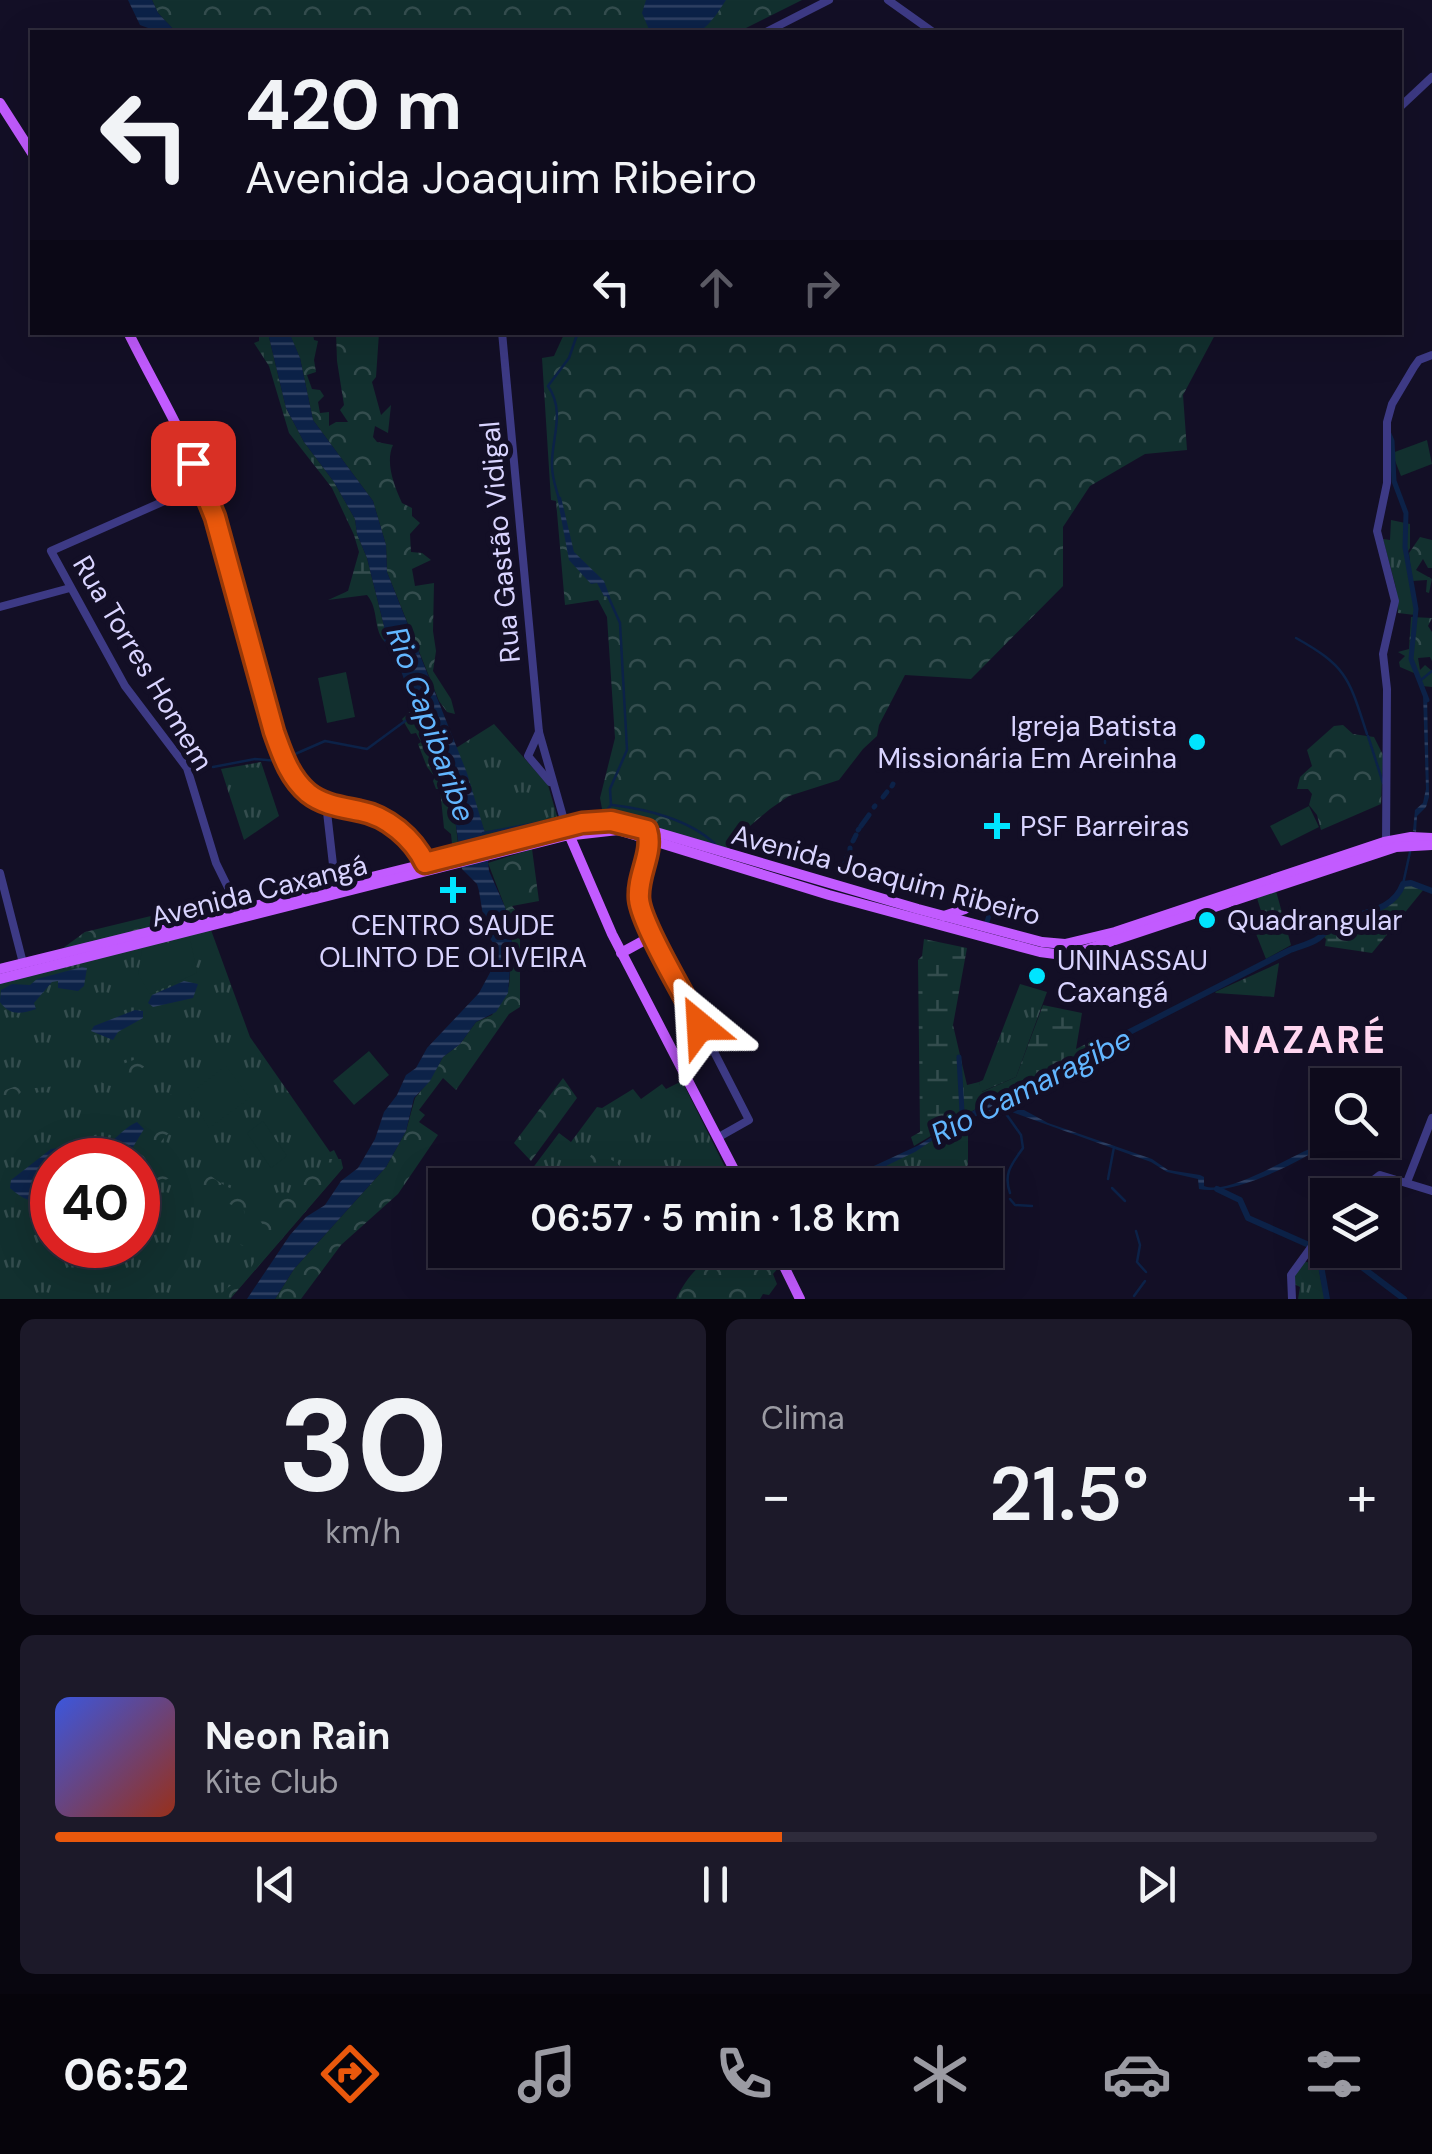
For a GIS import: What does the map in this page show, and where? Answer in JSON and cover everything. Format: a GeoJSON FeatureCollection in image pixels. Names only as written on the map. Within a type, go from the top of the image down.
{"type":"FeatureCollection","features":[{"type":"Feature","properties":{"kind":"main road"},"geometry":{"type":"LineString","coordinates":[[0,103],[30,150]]}},
{"type":"Feature","properties":{"kind":"main road"},"geometry":{"type":"LineString","coordinates":[[130,335],[204,484],[284,759],[304,790],[329,807],[380,818],[414,844],[432,866]]}},
{"type":"Feature","properties":{"kind":"main road","name":"Avenida Joaquim Ribeiro"},"geometry":{"type":"LineString","coordinates":[[529,841],[568,831],[618,830],[649,835],[1042,942],[1064,944],[1115,932],[1386,846]]}},
{"type":"Feature","properties":{"kind":"main road"},"geometry":{"type":"LineString","coordinates":[[568,831],[621,953],[733,1168]]}},
{"type":"Feature","properties":{"kind":"main road"},"geometry":{"type":"LineString","coordinates":[[621,953],[654,935],[639,900],[649,835]]}},
{"type":"Feature","properties":{"kind":"main road","name":"Avenida Joaquim Ribeiro"},"geometry":{"type":"LineString","coordinates":[[649,835],[829,895],[1040,952],[1073,954],[1386,846]]}},
{"type":"Feature","properties":{"kind":"main road"},"geometry":{"type":"LineString","coordinates":[[1386,846],[1412,837],[1432,842]]}},
{"type":"Feature","properties":{"kind":"main road","name":"Avenida Caxangá"},"geometry":{"type":"LineString","coordinates":[[0,979],[529,841]]}},
{"type":"Feature","properties":{"kind":"main road","name":"Avenida Caxangá"},"geometry":{"type":"LineString","coordinates":[[0,969],[336,890]]}},
{"type":"Feature","properties":{"kind":"main road"},"geometry":{"type":"LineString","coordinates":[[944,916],[966,909]]}},
{"type":"Feature","properties":{"kind":"main road"},"geometry":{"type":"LineString","coordinates":[[785,1268],[800,1299]]}},
{"type":"Feature","properties":{"kind":"street"},"geometry":{"type":"LineString","coordinates":[[770,30],[829,0]]}},
{"type":"Feature","properties":{"kind":"street"},"geometry":{"type":"LineString","coordinates":[[888,0],[929,30]]}},
{"type":"Feature","properties":{"kind":"street"},"geometry":{"type":"LineString","coordinates":[[1402,105],[1432,78]]}},
{"type":"Feature","properties":{"kind":"street","name":"Rua Gastão Vidigal"},"geometry":{"type":"LineString","coordinates":[[502,335],[539,732],[537,747]]}},
{"type":"Feature","properties":{"kind":"street"},"geometry":{"type":"LineString","coordinates":[[1386,846],[1383,654],[1396,610],[1377,531],[1388,484],[1387,422],[1392,404],[1414,367],[1419,360],[1432,355]]}},
{"type":"Feature","properties":{"kind":"street","name":"Rua Torres Homem"},"geometry":{"type":"LineString","coordinates":[[204,484],[51,551],[125,686],[186,768],[216,863],[239,910]]}},
{"type":"Feature","properties":{"kind":"street"},"geometry":{"type":"LineString","coordinates":[[0,606],[70,588]]}},
{"type":"Feature","properties":{"kind":"street"},"geometry":{"type":"LineString","coordinates":[[553,785],[528,756],[537,747],[553,785],[568,831]]}},
{"type":"Feature","properties":{"kind":"street"},"geometry":{"type":"LineString","coordinates":[[329,807],[336,890]]}},
{"type":"Feature","properties":{"kind":"street"},"geometry":{"type":"LineString","coordinates":[[0,873],[23,964]]}},
{"type":"Feature","properties":{"kind":"street"},"geometry":{"type":"LineString","coordinates":[[654,935],[749,1120],[717,1138]]}},
{"type":"Feature","properties":{"kind":"street"},"geometry":{"type":"LineString","coordinates":[[1407,1182],[1432,1118]]}},
{"type":"Feature","properties":{"kind":"street"},"geometry":{"type":"LineString","coordinates":[[1400,1181],[1432,1191]]}},
{"type":"Feature","properties":{"kind":"street"},"geometry":{"type":"LineString","coordinates":[[1292,1299],[1291,1275],[1310,1246]]}},
{"type":"Feature","properties":{"kind":"green space"},"geometry":{"type":"Polygon","coordinates":[[[152,0],[802,0],[742,30],[174,30],[152,0]]]}},
{"type":"Feature","properties":{"kind":"green space"},"geometry":{"type":"Polygon","coordinates":[[[259,335],[268,335],[286,408],[355,519],[384,626],[384,641],[367,595],[328,600],[348,591],[359,552],[332,488],[289,433],[269,366],[254,343],[259,341],[259,335]]]}},
{"type":"Feature","properties":{"kind":"green space"},"geometry":{"type":"Polygon","coordinates":[[[290,335],[313,335],[318,341],[316,372],[307,375],[312,389],[320,390],[324,396],[318,402],[320,413],[329,412],[329,426],[348,422],[340,410],[344,405],[336,335],[379,335],[376,377],[372,382],[381,415],[391,405],[388,433],[375,426],[373,437],[377,442],[393,445],[390,466],[396,489],[402,503],[412,508],[412,516],[420,523],[410,534],[411,552],[422,553],[431,560],[412,569],[415,586],[434,583],[433,671],[451,699],[455,714],[447,712],[439,701],[387,572],[386,545],[373,501],[313,420],[300,358],[290,335]]]}},
{"type":"Feature","properties":{"kind":"green space"},"geometry":{"type":"Polygon","coordinates":[[[564,335],[1215,335],[1183,395],[1187,450],[1145,454],[1090,486],[1063,527],[1063,586],[971,679],[905,675],[877,736],[839,780],[789,796],[737,837],[729,851],[603,814],[600,798],[615,738],[607,617],[598,600],[565,605],[556,501],[551,500],[542,358],[554,356],[564,335]]]}},
{"type":"Feature","properties":{"kind":"green space"},"geometry":{"type":"Polygon","coordinates":[[[1427,440],[1432,464],[1401,476],[1392,453],[1427,440]]]}},
{"type":"Feature","properties":{"kind":"green space"},"geometry":{"type":"Polygon","coordinates":[[[1391,520],[1410,524],[1410,548],[1406,555],[1415,615],[1398,613],[1396,588],[1383,539],[1390,540],[1391,520]]]}},
{"type":"Feature","properties":{"kind":"green space"},"geometry":{"type":"Polygon","coordinates":[[[1420,537],[1432,540],[1432,568],[1423,559],[1416,570],[1432,579],[1429,593],[1427,580],[1412,581],[1409,553],[1420,537]]]}},
{"type":"Feature","properties":{"kind":"green space"},"geometry":{"type":"Polygon","coordinates":[[[1411,617],[1432,618],[1428,626],[1432,632],[1432,661],[1430,657],[1418,658],[1420,670],[1425,665],[1432,671],[1432,687],[1422,686],[1414,673],[1400,667],[1405,656],[1398,652],[1409,649],[1411,617]]]}},
{"type":"Feature","properties":{"kind":"green space"},"geometry":{"type":"Polygon","coordinates":[[[346,672],[355,717],[327,723],[318,678],[346,672]]]}},
{"type":"Feature","properties":{"kind":"green space"},"geometry":{"type":"Polygon","coordinates":[[[414,708],[420,733],[438,763],[455,818],[459,852],[453,853],[451,834],[444,828],[440,789],[436,789],[435,777],[427,767],[418,744],[421,742],[402,719],[414,708]]]}},
{"type":"Feature","properties":{"kind":"green space"},"geometry":{"type":"Polygon","coordinates":[[[494,724],[548,785],[559,823],[485,844],[485,833],[456,748],[494,724]]]}},
{"type":"Feature","properties":{"kind":"green space"},"geometry":{"type":"Polygon","coordinates":[[[1343,725],[1353,734],[1374,737],[1383,755],[1381,804],[1321,830],[1309,805],[1312,794],[1308,789],[1297,789],[1300,777],[1312,766],[1307,750],[1334,726],[1343,725]]]}},
{"type":"Feature","properties":{"kind":"green space"},"geometry":{"type":"Polygon","coordinates":[[[261,762],[279,816],[244,840],[221,769],[261,762]]]}},
{"type":"Feature","properties":{"kind":"green space"},"geometry":{"type":"Polygon","coordinates":[[[1309,806],[1319,827],[1281,846],[1270,826],[1309,806]]]}},
{"type":"Feature","properties":{"kind":"green space"},"geometry":{"type":"Polygon","coordinates":[[[532,849],[539,901],[512,906],[523,920],[520,1007],[509,1014],[456,1090],[443,1078],[419,1110],[425,1115],[419,1122],[438,1135],[398,1194],[341,1245],[301,1299],[275,1299],[294,1269],[386,1167],[406,1131],[415,1098],[443,1057],[460,1044],[476,1022],[492,1015],[509,986],[512,943],[505,907],[488,863],[532,849]]]}},
{"type":"Feature","properties":{"kind":"green space"},"geometry":{"type":"Polygon","coordinates":[[[1403,884],[1424,889],[1372,953],[1325,946],[1322,935],[1379,908],[1403,884]]]}},
{"type":"Feature","properties":{"kind":"green space"},"geometry":{"type":"Polygon","coordinates":[[[1276,891],[1291,945],[1266,959],[1249,916],[1261,911],[1257,898],[1276,891]]]}},
{"type":"Feature","properties":{"kind":"green space"},"geometry":{"type":"Polygon","coordinates":[[[155,915],[172,923],[59,951],[85,932],[155,915]]]}},
{"type":"Feature","properties":{"kind":"green space"},"geometry":{"type":"Polygon","coordinates":[[[211,930],[250,1037],[330,1152],[334,1150],[343,1168],[230,1299],[0,1299],[0,982],[211,930]]]}},
{"type":"Feature","properties":{"kind":"green space"},"geometry":{"type":"Polygon","coordinates":[[[190,938],[197,973],[150,994],[138,974],[142,950],[190,938]]]}},
{"type":"Feature","properties":{"kind":"green space"},"geometry":{"type":"Polygon","coordinates":[[[924,939],[967,948],[953,1025],[967,1085],[979,1082],[982,1092],[1016,1077],[1043,1005],[1082,1013],[1076,1049],[1098,1038],[1103,1045],[984,1104],[914,1146],[911,1137],[920,1132],[918,960],[924,939]]]}},
{"type":"Feature","properties":{"kind":"green space"},"geometry":{"type":"Polygon","coordinates":[[[1279,963],[1274,997],[1215,992],[1279,963]]]}},
{"type":"Feature","properties":{"kind":"green space"},"geometry":{"type":"Polygon","coordinates":[[[1020,984],[1047,992],[1016,1077],[981,1092],[979,1082],[1020,984]]]}},
{"type":"Feature","properties":{"kind":"green space"},"geometry":{"type":"Polygon","coordinates":[[[369,1051],[389,1075],[354,1105],[333,1081],[369,1051]]]}},
{"type":"Feature","properties":{"kind":"green space"},"geometry":{"type":"Polygon","coordinates":[[[139,1058],[155,1061],[156,1065],[145,1066],[118,1085],[107,1085],[92,1076],[81,1084],[24,1089],[0,1106],[0,1092],[41,1077],[98,1073],[139,1058]]]}},
{"type":"Feature","properties":{"kind":"green space"},"geometry":{"type":"Polygon","coordinates":[[[226,1066],[250,1098],[209,1128],[189,1094],[226,1066]]]}},
{"type":"Feature","properties":{"kind":"green space"},"geometry":{"type":"Polygon","coordinates":[[[563,1078],[577,1098],[531,1161],[514,1143],[563,1078]]]}},
{"type":"Feature","properties":{"kind":"green space"},"geometry":{"type":"Polygon","coordinates":[[[682,1081],[726,1168],[620,1168],[617,1163],[597,1168],[533,1168],[559,1133],[571,1142],[597,1107],[602,1108],[633,1089],[641,1099],[662,1084],[666,1089],[682,1081]]]}},
{"type":"Feature","properties":{"kind":"green space"},"geometry":{"type":"Polygon","coordinates":[[[173,1094],[172,1107],[181,1120],[160,1144],[160,1138],[153,1138],[164,1097],[173,1094]]]}},
{"type":"Feature","properties":{"kind":"green space"},"geometry":{"type":"Polygon","coordinates":[[[263,1121],[287,1156],[271,1168],[247,1133],[263,1121]]]}},
{"type":"Feature","properties":{"kind":"green space"},"geometry":{"type":"Polygon","coordinates":[[[968,1121],[966,1168],[881,1168],[968,1121]]]}},
{"type":"Feature","properties":{"kind":"green space"},"geometry":{"type":"Polygon","coordinates":[[[594,1150],[620,1168],[584,1168],[594,1150]]]}},
{"type":"Feature","properties":{"kind":"green space"},"geometry":{"type":"Polygon","coordinates":[[[160,1158],[178,1172],[205,1171],[227,1186],[253,1193],[259,1202],[297,1192],[305,1181],[304,1175],[316,1174],[325,1159],[341,1159],[343,1168],[230,1299],[217,1299],[249,1270],[256,1257],[236,1236],[260,1243],[264,1231],[261,1221],[258,1219],[242,1229],[236,1226],[245,1217],[244,1210],[193,1189],[182,1193],[172,1177],[160,1182],[160,1158]]]}},
{"type":"Feature","properties":{"kind":"green space"},"geometry":{"type":"Polygon","coordinates":[[[1303,1261],[1310,1263],[1310,1268],[1318,1268],[1325,1299],[1298,1299],[1300,1287],[1292,1283],[1292,1275],[1303,1261]]]}},
{"type":"Feature","properties":{"kind":"green space"},"geometry":{"type":"Polygon","coordinates":[[[778,1268],[773,1274],[777,1284],[760,1299],[676,1299],[695,1271],[778,1268]]]}},
{"type":"Feature","properties":{"kind":"water"},"geometry":{"type":"Polygon","coordinates":[[[128,0],[152,0],[174,30],[154,30],[140,25],[128,0]]]}},
{"type":"Feature","properties":{"kind":"water"},"geometry":{"type":"Polygon","coordinates":[[[646,0],[726,0],[701,30],[649,30],[642,13],[646,0]]]}},
{"type":"Feature","properties":{"kind":"water","name":"Rio Capibaribe"},"geometry":{"type":"Polygon","coordinates":[[[268,335],[290,335],[300,358],[313,420],[373,501],[386,545],[387,572],[467,773],[485,833],[489,871],[505,907],[512,943],[508,993],[496,1012],[476,1022],[460,1044],[443,1057],[430,1081],[414,1098],[406,1131],[386,1167],[294,1269],[275,1299],[247,1299],[290,1235],[306,1217],[325,1205],[341,1181],[358,1168],[406,1075],[479,993],[493,967],[495,953],[494,944],[482,928],[477,884],[462,869],[455,818],[438,763],[417,725],[394,651],[384,641],[384,626],[355,519],[286,408],[268,335]]]}},
{"type":"Feature","properties":{"kind":"water"},"geometry":{"type":"Polygon","coordinates":[[[557,496],[561,497],[574,552],[604,581],[610,597],[604,596],[597,583],[591,584],[569,560],[557,496]]]}},
{"type":"Feature","properties":{"kind":"water"},"geometry":{"type":"Polygon","coordinates":[[[1423,693],[1427,694],[1429,797],[1417,816],[1416,832],[1415,810],[1423,803],[1426,789],[1423,693]]]}},
{"type":"Feature","properties":{"kind":"water"},"geometry":{"type":"Polygon","coordinates":[[[87,968],[84,986],[78,991],[58,988],[58,981],[52,982],[34,1003],[36,1009],[16,1013],[0,1002],[1,990],[12,984],[30,985],[37,979],[87,968]]]}},
{"type":"Feature","properties":{"kind":"water"},"geometry":{"type":"Polygon","coordinates":[[[184,981],[198,984],[193,998],[153,1007],[148,1003],[152,995],[184,981]]]}},
{"type":"Feature","properties":{"kind":"water"},"geometry":{"type":"Polygon","coordinates":[[[135,1010],[143,1011],[143,1018],[118,1032],[113,1040],[91,1031],[94,1026],[135,1010]]]}},
{"type":"Feature","properties":{"kind":"water"},"geometry":{"type":"Polygon","coordinates":[[[1112,1041],[985,1110],[1024,1110],[1048,1123],[1152,1159],[1168,1170],[1200,1175],[1204,1177],[1204,1186],[1232,1184],[1310,1149],[1310,1153],[1249,1182],[1230,1188],[1199,1189],[1198,1179],[1167,1172],[1151,1162],[1012,1112],[967,1117],[915,1152],[881,1168],[870,1168],[919,1145],[984,1104],[1112,1041]]]}},
{"type":"Feature","properties":{"kind":"water"},"geometry":{"type":"Polygon","coordinates":[[[137,1122],[144,1129],[138,1138],[115,1138],[137,1122]]]}},
{"type":"Feature","properties":{"kind":"water"},"geometry":{"type":"Polygon","coordinates":[[[30,1165],[30,1199],[10,1188],[11,1180],[30,1165]]]}},
{"type":"Feature","properties":{"kind":"waterway"},"geometry":{"type":"LineString","coordinates":[[559,499],[552,466],[556,406],[548,386],[569,358],[577,335]]}},
{"type":"Feature","properties":{"kind":"waterway"},"geometry":{"type":"LineString","coordinates":[[1389,434],[1394,481],[1406,513],[1405,547],[1416,609],[1411,659],[1427,700]]}},
{"type":"Feature","properties":{"kind":"waterway"},"geometry":{"type":"LineString","coordinates":[[569,817],[607,810],[611,805],[610,789],[627,750],[620,623],[608,596]]}},
{"type":"Feature","properties":{"kind":"waterway"},"geometry":{"type":"LineString","coordinates":[[1296,638],[1344,676],[1367,734]]}},
{"type":"Feature","properties":{"kind":"waterway"},"geometry":{"type":"LineString","coordinates":[[1421,680],[1432,671]]}},
{"type":"Feature","properties":{"kind":"waterway"},"geometry":{"type":"LineString","coordinates":[[286,758],[325,741],[367,749],[416,713]]}},
{"type":"Feature","properties":{"kind":"waterway"},"geometry":{"type":"LineString","coordinates":[[1368,736],[1383,783]]}},
{"type":"Feature","properties":{"kind":"waterway"},"geometry":{"type":"LineString","coordinates":[[213,767],[255,759],[279,761]]}},
{"type":"Feature","properties":{"kind":"waterway"},"geometry":{"type":"LineString","coordinates":[[883,797],[887,792]]}},
{"type":"Feature","properties":{"kind":"waterway"},"geometry":{"type":"LineString","coordinates":[[612,805],[667,817],[693,828],[715,844]]}},
{"type":"Feature","properties":{"kind":"waterway"},"geometry":{"type":"LineString","coordinates":[[861,826],[869,815]]}},
{"type":"Feature","properties":{"kind":"waterway"},"geometry":{"type":"LineString","coordinates":[[483,833],[558,819]]}},
{"type":"Feature","properties":{"kind":"waterway"},"geometry":{"type":"LineString","coordinates":[[853,841],[856,835]]}},
{"type":"Feature","properties":{"kind":"waterway"},"geometry":{"type":"LineString","coordinates":[[1403,884],[1410,852]]}},
{"type":"Feature","properties":{"kind":"waterway"},"geometry":{"type":"LineString","coordinates":[[847,857],[849,853]]}},
{"type":"Feature","properties":{"kind":"waterway","name":"Rio Camaragibe"},"geometry":{"type":"LineString","coordinates":[[1106,1044],[1316,940],[1337,922],[1384,906],[1403,884],[1432,891]]}},
{"type":"Feature","properties":{"kind":"waterway"},"geometry":{"type":"LineString","coordinates":[[987,922],[990,912]]}},
{"type":"Feature","properties":{"kind":"waterway"},"geometry":{"type":"LineString","coordinates":[[959,1057],[962,1112]]}},
{"type":"Feature","properties":{"kind":"waterway"},"geometry":{"type":"LineString","coordinates":[[1004,1111],[1021,1135],[1023,1148],[1008,1174],[1010,1193]]}},
{"type":"Feature","properties":{"kind":"waterway"},"geometry":{"type":"LineString","coordinates":[[1108,1179],[1114,1147]]}},
{"type":"Feature","properties":{"kind":"waterway"},"geometry":{"type":"LineString","coordinates":[[1112,1188],[1125,1201]]}},
{"type":"Feature","properties":{"kind":"waterway"},"geometry":{"type":"LineString","coordinates":[[1217,1189],[1240,1200],[1248,1218],[1310,1245]]}},
{"type":"Feature","properties":{"kind":"waterway"},"geometry":{"type":"LineString","coordinates":[[1010,1199],[1015,1205],[1032,1206]]}},
{"type":"Feature","properties":{"kind":"waterway"},"geometry":{"type":"LineString","coordinates":[[1136,1231],[1140,1245],[1137,1262],[1146,1272]]}},
{"type":"Feature","properties":{"kind":"waterway"},"geometry":{"type":"LineString","coordinates":[[1321,1268],[1327,1299]]}},
{"type":"Feature","properties":{"kind":"waterway"},"geometry":{"type":"LineString","coordinates":[[1363,1268],[1404,1299]]}},
{"type":"Feature","properties":{"kind":"waterway"},"geometry":{"type":"LineString","coordinates":[[1134,1296],[1145,1281]]}},
{"type":"Feature","properties":{"kind":"place","name":"Igreja Batista Missionária Em Areinha"},"geometry":{"type":"Point","coordinates":[1197,742]}},
{"type":"Feature","properties":{"kind":"place","name":"PSF Barreiras"},"geometry":{"type":"Point","coordinates":[997,826]}},
{"type":"Feature","properties":{"kind":"place","name":"CENTRO SAUDE OLINTO DE OLIVEIRA"},"geometry":{"type":"Point","coordinates":[453,890]}},
{"type":"Feature","properties":{"kind":"place","name":"Quadrangular"},"geometry":{"type":"Point","coordinates":[1207,920]}},
{"type":"Feature","properties":{"kind":"place","name":"UNINASSAU Caxangá"},"geometry":{"type":"Point","coordinates":[1037,976]}},
{"type":"Feature","properties":{"kind":"district","name":"NAZARÉ"},"geometry":{"type":"Point","coordinates":[1305,1040]}},
{"type":"Feature","properties":{"kind":"route"},"geometry":{"type":"LineString","coordinates":[[193,463],[215,517],[274,732],[285,762],[304,790],[322,802],[380,818],[414,844],[425,863],[582,823],[611,821],[647,830],[650,840],[640,884],[640,907],[700,1026]]}}]}
